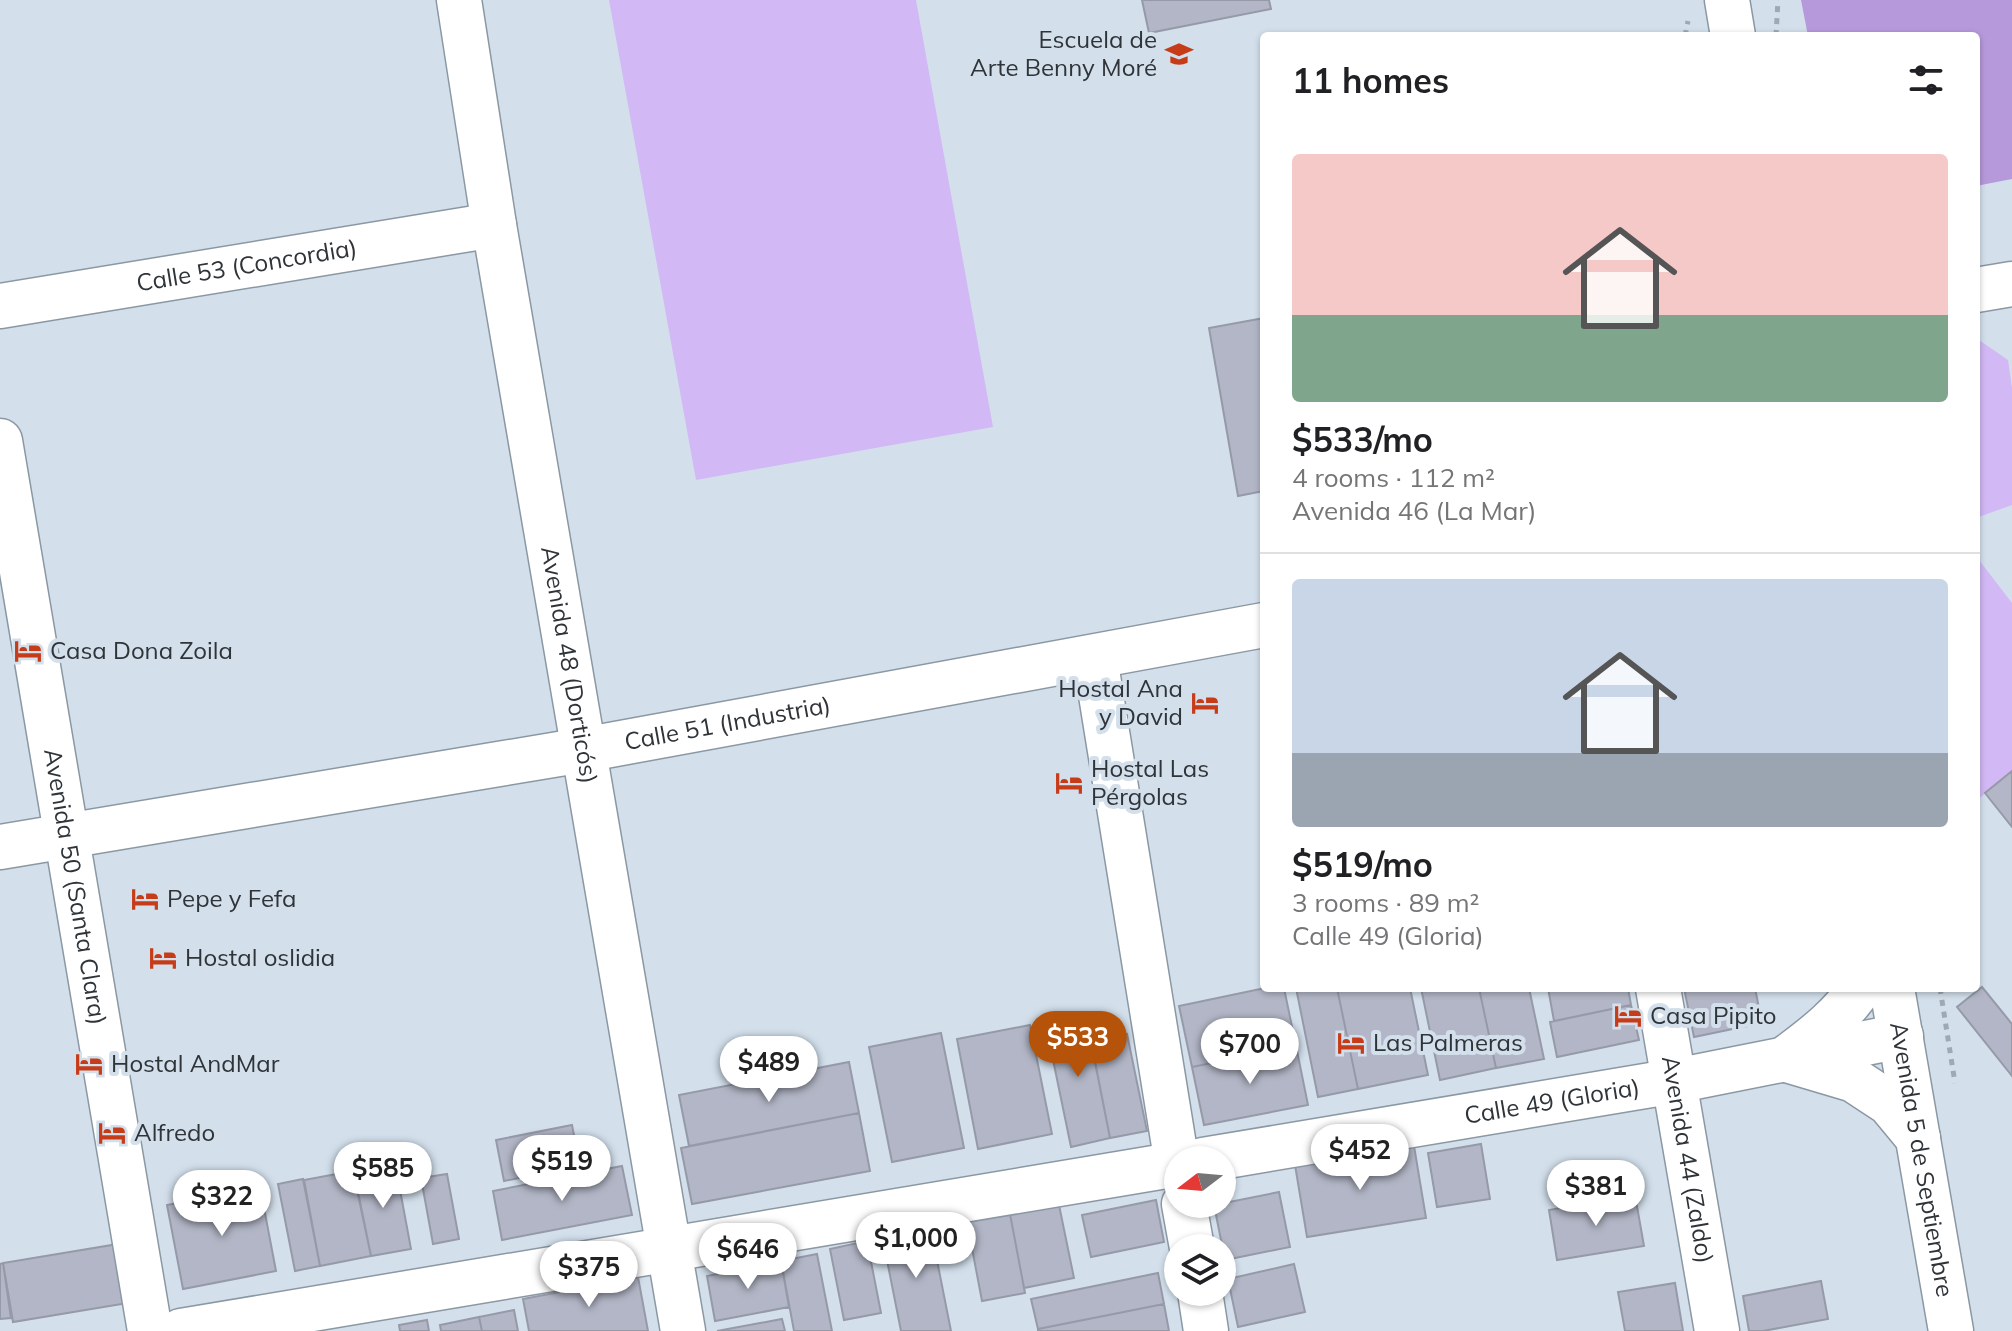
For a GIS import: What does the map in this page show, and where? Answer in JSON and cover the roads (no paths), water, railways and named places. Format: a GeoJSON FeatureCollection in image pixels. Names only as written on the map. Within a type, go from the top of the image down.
{"type":"FeatureCollection","features":[{"type":"Feature","properties":{"kind":"street","name":"Avenida 48 (Dorticós)"},"geometry":{"type":"LineString","coordinates":[[459,0],[494,225],[683,1331]]}},
{"type":"Feature","properties":{"kind":"street"},"geometry":{"type":"LineString","coordinates":[[1727,0],[1732,32]]}},
{"type":"Feature","properties":{"kind":"street","name":"Calle 53 (Concordia)"},"geometry":{"type":"LineString","coordinates":[[0,306],[494,225]]}},
{"type":"Feature","properties":{"kind":"street"},"geometry":{"type":"LineString","coordinates":[[1980,289],[2012,284]]}},
{"type":"Feature","properties":{"kind":"street","name":"Avenida 50 (Santa Clara)"},"geometry":{"type":"LineString","coordinates":[[0,441],[150,1331]]}},
{"type":"Feature","properties":{"kind":"street","name":"Calle 51 (Industria)"},"geometry":{"type":"LineString","coordinates":[[0,847],[583,750],[1260,626]]}},
{"type":"Feature","properties":{"kind":"street"},"geometry":{"type":"LineString","coordinates":[[1095,658],[1175,1146]]}},
{"type":"Feature","properties":{"kind":"street","name":"Avenida 44 (Zaldo)"},"geometry":{"type":"LineString","coordinates":[[1659,992],[1717,1331]]}},
{"type":"Feature","properties":{"kind":"street"},"geometry":{"type":"LineString","coordinates":[[1784,1059],[1827,1028],[1857,992]]}},
{"type":"Feature","properties":{"kind":"street","name":"Avenida 5 de Septiembre"},"geometry":{"type":"LineString","coordinates":[[1893,992],[1951,1331]]}},
{"type":"Feature","properties":{"kind":"street","name":"Calle 49 (Gloria)"},"geometry":{"type":"LineString","coordinates":[[1236,1154],[1675,1081],[1901,1036]]}},
{"type":"Feature","properties":{"kind":"street"},"geometry":{"type":"LineString","coordinates":[[1784,1059],[1854,1080],[1889,1103],[1918,1138]]}},
{"type":"Feature","properties":{"kind":"street"},"geometry":{"type":"LineString","coordinates":[[181,1331],[1164,1167]]}},
{"type":"Feature","properties":{"kind":"street"},"geometry":{"type":"LineString","coordinates":[[1202,1306],[1206,1331]]}},
{"type":"Feature","properties":{"kind":"place","name":"Escuela de Arte Benny Moré"},"geometry":{"type":"Point","coordinates":[1179,54]}},
{"type":"Feature","properties":{"kind":"place","name":"Casa Dona Zoila"},"geometry":{"type":"Point","coordinates":[28,651]}},
{"type":"Feature","properties":{"kind":"place","name":"Hostal Ana y David"},"geometry":{"type":"Point","coordinates":[1205,703]}},
{"type":"Feature","properties":{"kind":"place","name":"Hostal Las Pérgolas"},"geometry":{"type":"Point","coordinates":[1069,783]}},
{"type":"Feature","properties":{"kind":"place","name":"Pepe y Fefa"},"geometry":{"type":"Point","coordinates":[145,899]}},
{"type":"Feature","properties":{"kind":"place","name":"Hostal oslidia"},"geometry":{"type":"Point","coordinates":[163,958]}},
{"type":"Feature","properties":{"kind":"place","name":"Casa Pipito"},"geometry":{"type":"Point","coordinates":[1628,1016]}},
{"type":"Feature","properties":{"kind":"place","name":"Las Palmeras"},"geometry":{"type":"Point","coordinates":[1351,1043]}},
{"type":"Feature","properties":{"kind":"place","name":"Hostal AndMar"},"geometry":{"type":"Point","coordinates":[89,1064]}},
{"type":"Feature","properties":{"kind":"place","name":"Alfredo"},"geometry":{"type":"Point","coordinates":[112,1133]}}]}
